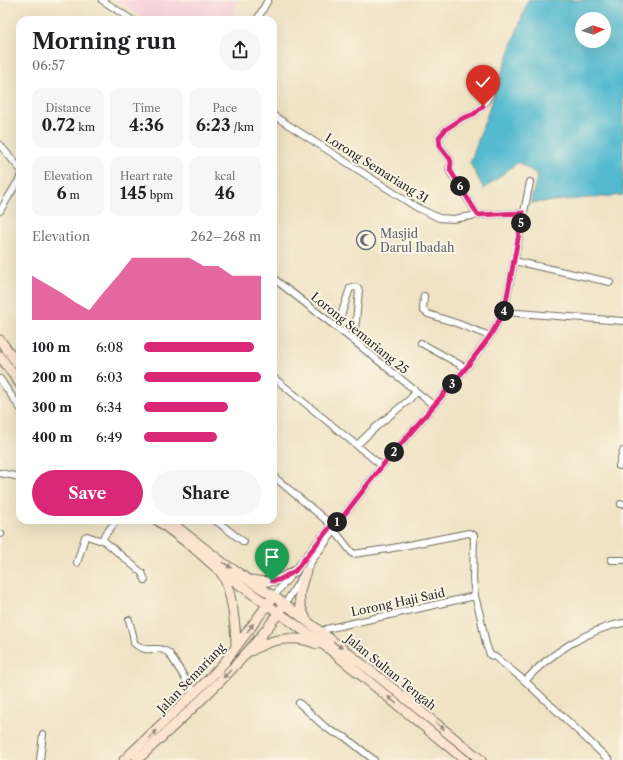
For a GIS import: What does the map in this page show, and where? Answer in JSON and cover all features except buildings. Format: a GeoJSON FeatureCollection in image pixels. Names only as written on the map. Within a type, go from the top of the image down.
{"type":"FeatureCollection","features":[{"type":"Feature","properties":{"kind":"main road"},"geometry":{"type":"LineString","coordinates":[[0,340],[16,362]]}},
{"type":"Feature","properties":{"kind":"main road"},"geometry":{"type":"LineString","coordinates":[[0,356],[16,378]]}},
{"type":"Feature","properties":{"kind":"main road"},"geometry":{"type":"LineString","coordinates":[[163,524],[195,545]]}},
{"type":"Feature","properties":{"kind":"main road"},"geometry":{"type":"LineString","coordinates":[[172,524],[195,545]]}},
{"type":"Feature","properties":{"kind":"main road","name":"Jalan Sultan Tengah"},"geometry":{"type":"LineString","coordinates":[[195,545],[219,570],[328,648],[465,760]]}},
{"type":"Feature","properties":{"kind":"main road","name":"Jalan Sultan Tengah"},"geometry":{"type":"LineString","coordinates":[[195,545],[285,604],[380,678],[481,760]]}},
{"type":"Feature","properties":{"kind":"main road"},"geometry":{"type":"LineString","coordinates":[[219,570],[224,577],[227,587],[236,634],[236,648]]}},
{"type":"Feature","properties":{"kind":"main road"},"geometry":{"type":"LineString","coordinates":[[248,579],[259,581],[279,580],[295,571]]}},
{"type":"Feature","properties":{"kind":"main road"},"geometry":{"type":"LineString","coordinates":[[306,571],[299,594],[299,602],[301,610],[308,622]]}},
{"type":"Feature","properties":{"kind":"main road","name":"Jalan Semariang"},"geometry":{"type":"LineString","coordinates":[[124,760],[195,694],[224,664],[274,596]]}},
{"type":"Feature","properties":{"kind":"main road","name":"Jalan Semariang"},"geometry":{"type":"LineString","coordinates":[[137,760],[247,654],[285,604]]}},
{"type":"Feature","properties":{"kind":"main road"},"geometry":{"type":"LineString","coordinates":[[247,654],[266,642],[296,638],[311,641],[328,648]]}},
{"type":"Feature","properties":{"kind":"street"},"geometry":{"type":"LineString","coordinates":[[102,0],[126,16]]}},
{"type":"Feature","properties":{"kind":"street"},"geometry":{"type":"LineString","coordinates":[[259,16],[268,0]]}},
{"type":"Feature","properties":{"kind":"street"},"geometry":{"type":"LineString","coordinates":[[478,215],[450,170],[450,159],[440,146],[439,137],[452,125],[463,118],[474,114],[483,106],[491,93]]}},
{"type":"Feature","properties":{"kind":"street","name":"Lorong Semariang 31"},"geometry":{"type":"LineString","coordinates":[[277,118],[416,207],[439,218],[453,219],[478,215],[523,213]]}},
{"type":"Feature","properties":{"kind":"street"},"geometry":{"type":"LineString","coordinates":[[0,145],[16,164]]}},
{"type":"Feature","properties":{"kind":"street"},"geometry":{"type":"LineString","coordinates":[[274,596],[341,519],[382,466],[466,368],[490,336],[504,312],[530,182]]}},
{"type":"Feature","properties":{"kind":"street"},"geometry":{"type":"LineString","coordinates":[[0,211],[16,185]]}},
{"type":"Feature","properties":{"kind":"street"},"geometry":{"type":"LineString","coordinates":[[514,261],[610,282]]}},
{"type":"Feature","properties":{"kind":"street","name":"Lorong Semariang 25"},"geometry":{"type":"LineString","coordinates":[[277,281],[354,341],[432,406]]}},
{"type":"Feature","properties":{"kind":"street"},"geometry":{"type":"LineString","coordinates":[[337,328],[350,288],[358,288],[359,291],[354,341]]}},
{"type":"Feature","properties":{"kind":"street"},"geometry":{"type":"LineString","coordinates":[[424,296],[423,310],[428,314],[490,336]]}},
{"type":"Feature","properties":{"kind":"street"},"geometry":{"type":"LineString","coordinates":[[504,312],[623,321]]}},
{"type":"Feature","properties":{"kind":"street"},"geometry":{"type":"LineString","coordinates":[[421,343],[466,368]]}},
{"type":"Feature","properties":{"kind":"street"},"geometry":{"type":"LineString","coordinates":[[0,379],[16,402]]}},
{"type":"Feature","properties":{"kind":"street"},"geometry":{"type":"LineString","coordinates":[[277,380],[382,466]]}},
{"type":"Feature","properties":{"kind":"street"},"geometry":{"type":"LineString","coordinates":[[357,445],[410,399],[415,392]]}},
{"type":"Feature","properties":{"kind":"street"},"geometry":{"type":"LineString","coordinates":[[619,466],[623,451]]}},
{"type":"Feature","properties":{"kind":"street"},"geometry":{"type":"LineString","coordinates":[[0,473],[16,475]]}},
{"type":"Feature","properties":{"kind":"street"},"geometry":{"type":"LineString","coordinates":[[277,479],[327,521],[350,551],[356,555],[458,534],[471,533],[475,540],[473,579],[475,596],[490,655],[495,657],[525,681],[609,760]]}},
{"type":"Feature","properties":{"kind":"street"},"geometry":{"type":"LineString","coordinates":[[103,539],[114,524]]}},
{"type":"Feature","properties":{"kind":"street"},"geometry":{"type":"LineString","coordinates":[[221,524],[244,542]]}},
{"type":"Feature","properties":{"kind":"street"},"geometry":{"type":"LineString","coordinates":[[285,604],[333,528]]}},
{"type":"Feature","properties":{"kind":"street"},"geometry":{"type":"LineString","coordinates":[[77,563],[85,537],[88,536],[99,540],[103,539]]}},
{"type":"Feature","properties":{"kind":"street"},"geometry":{"type":"LineString","coordinates":[[103,539],[104,542],[142,573],[145,580]]}},
{"type":"Feature","properties":{"kind":"street"},"geometry":{"type":"LineString","coordinates":[[611,560],[623,560]]}},
{"type":"Feature","properties":{"kind":"street","name":"Lorong Haji Said"},"geometry":{"type":"LineString","coordinates":[[326,629],[475,596]]}},
{"type":"Feature","properties":{"kind":"street"},"geometry":{"type":"LineString","coordinates":[[128,620],[134,643],[147,651],[157,648],[164,649],[170,653],[195,694]]}},
{"type":"Feature","properties":{"kind":"street"},"geometry":{"type":"LineString","coordinates":[[525,681],[542,664],[576,641],[601,629],[623,623]]}},
{"type":"Feature","properties":{"kind":"street"},"geometry":{"type":"LineString","coordinates":[[299,703],[325,727],[345,737],[374,760]]}},
{"type":"Feature","properties":{"kind":"street"},"geometry":{"type":"LineString","coordinates":[[40,760],[43,734]]}},
{"type":"Feature","properties":{"kind":"shaded area"},"geometry":{"type":"Polygon","coordinates":[[[114,0],[239,0],[231,16],[140,16],[114,0]]]}},
{"type":"Feature","properties":{"kind":"water"},"geometry":{"type":"Polygon","coordinates":[[[528,0],[623,0],[623,195],[530,203],[538,175],[518,162],[484,189],[470,163],[528,0]]]}},
{"type":"Feature","properties":{"kind":"place","name":"Masjid Darul Ibadah"},"geometry":{"type":"Point","coordinates":[366,240]}},
{"type":"Feature","properties":{"kind":"route"},"geometry":{"type":"LineString","coordinates":[[272,581],[279,580],[295,571],[331,526],[341,519],[382,466],[466,368],[490,336],[504,312],[523,213],[478,215],[450,170],[450,159],[440,146],[439,137],[446,129],[463,118],[474,114],[483,106]]}}]}
